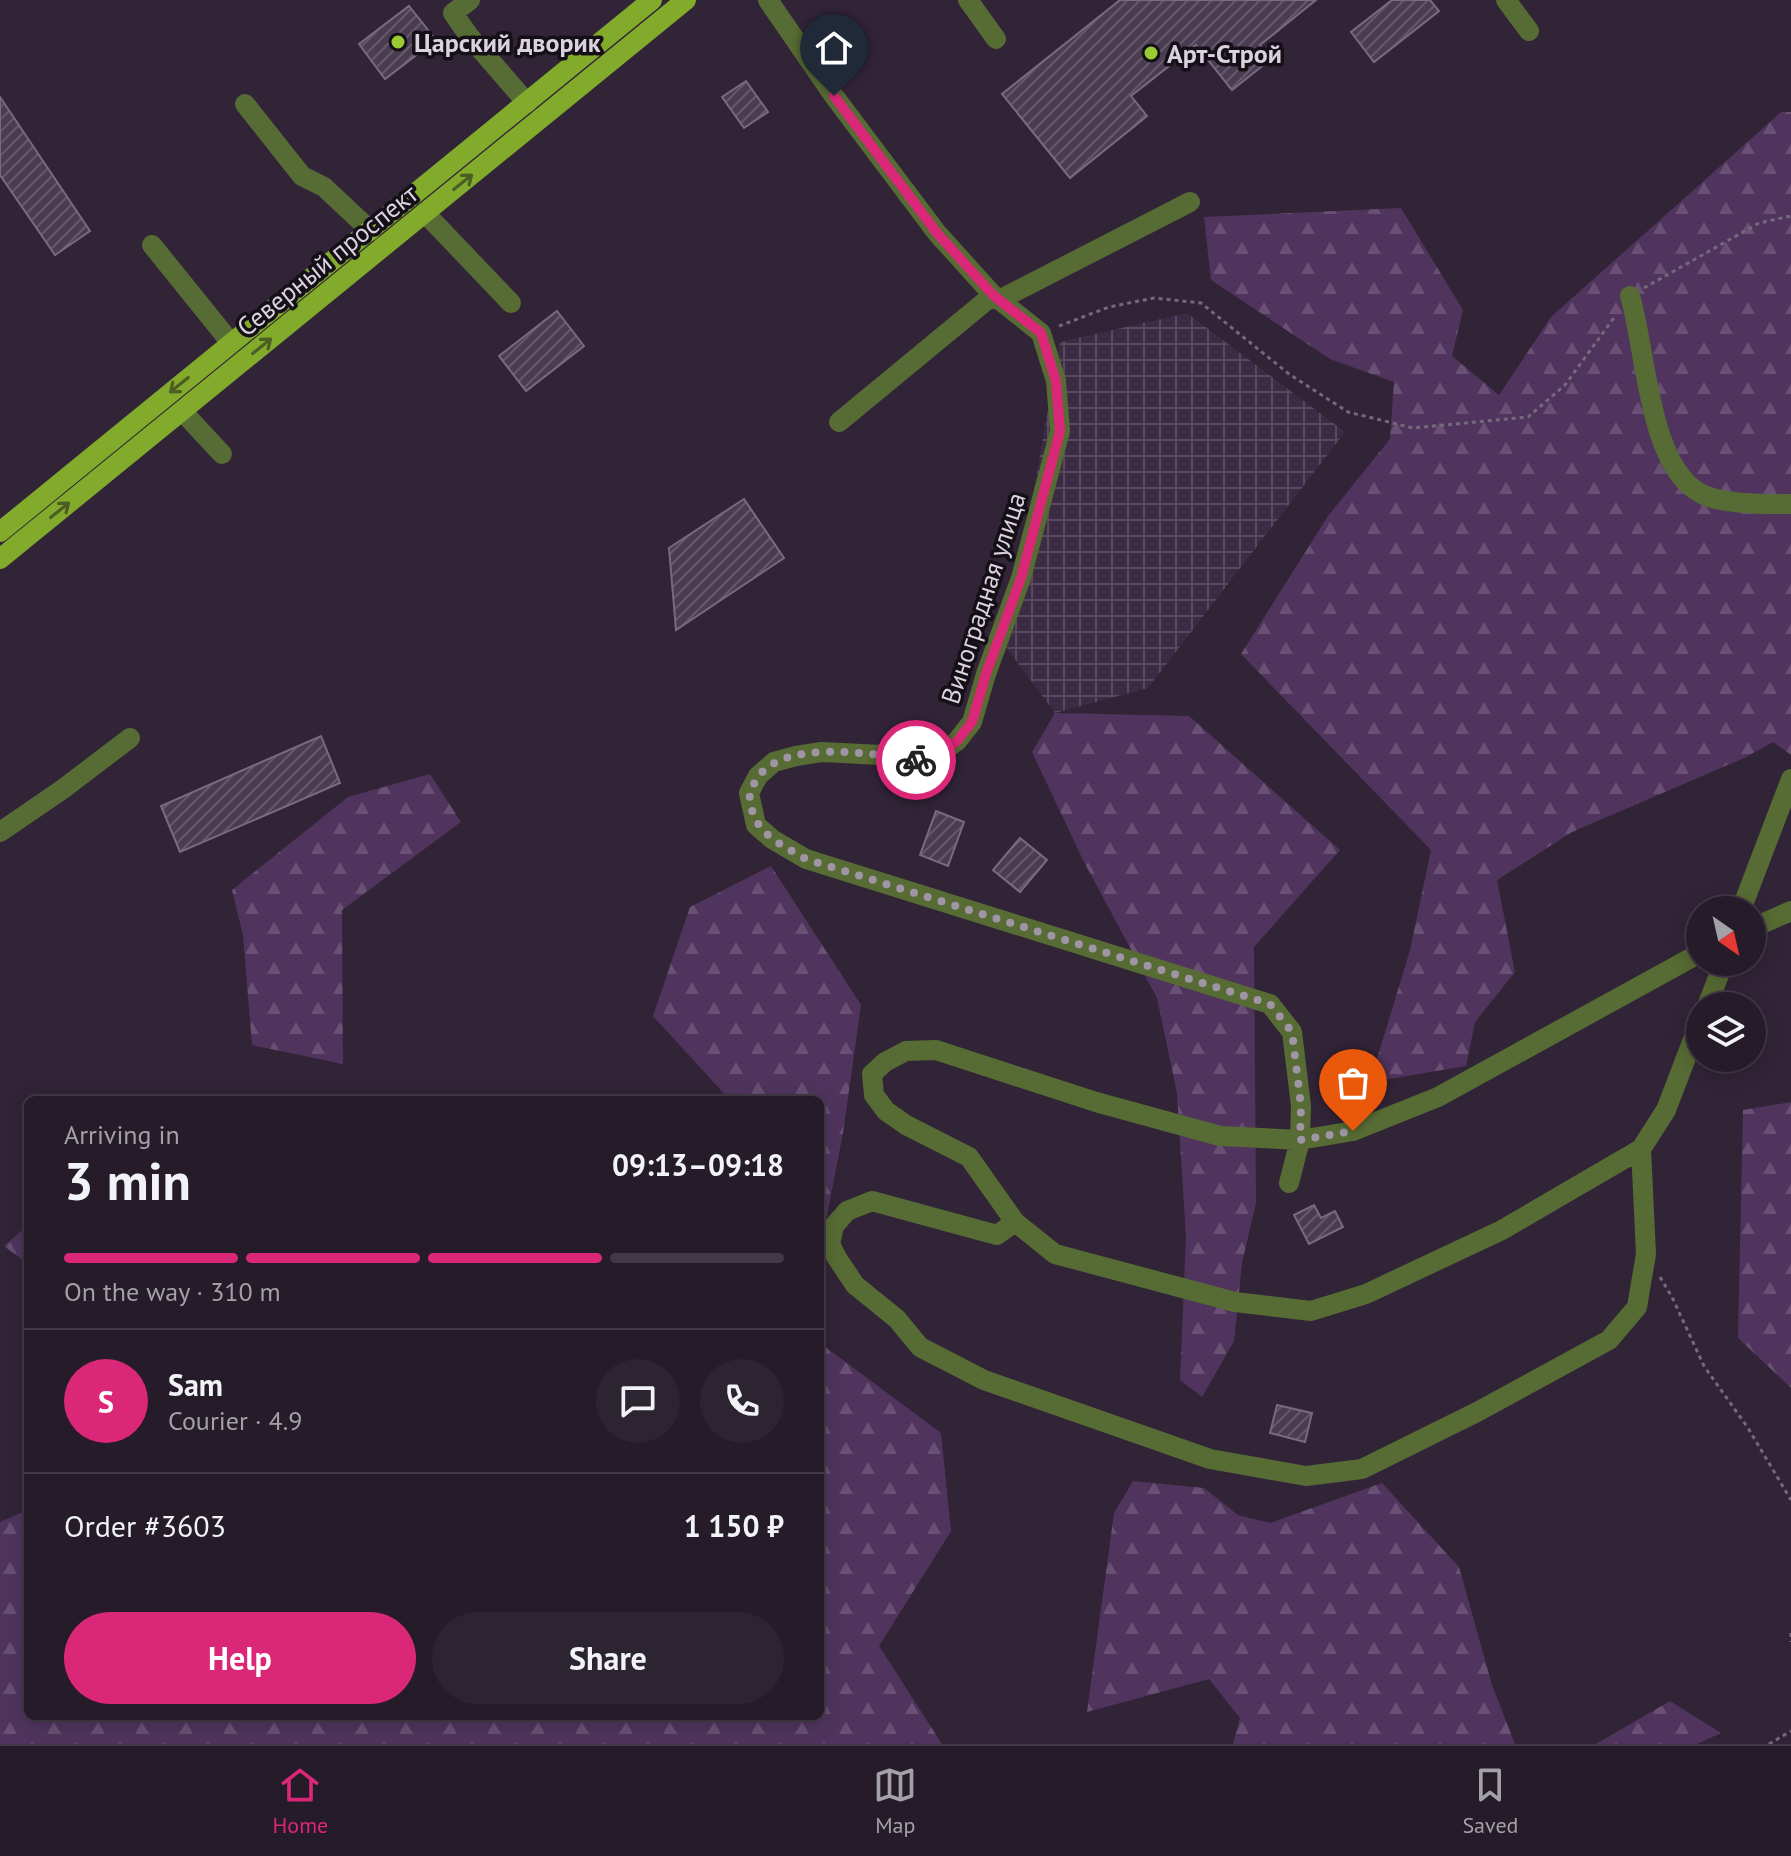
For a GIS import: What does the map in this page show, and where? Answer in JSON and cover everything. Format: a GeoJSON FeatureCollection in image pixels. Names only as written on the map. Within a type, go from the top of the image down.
{"type":"FeatureCollection","features":[{"type":"Feature","properties":{"kind":"main road","name":"Северный проспект"},"geometry":{"type":"LineString","coordinates":[[0,532],[652,0]]}},
{"type":"Feature","properties":{"kind":"main road","name":"Северный проспект"},"geometry":{"type":"LineString","coordinates":[[0,559],[686,0]]}},
{"type":"Feature","properties":{"kind":"lane"},"geometry":{"type":"LineString","coordinates":[[470,0],[453,13],[527,103]]}},
{"type":"Feature","properties":{"kind":"lane"},"geometry":{"type":"LineString","coordinates":[[768,0],[834,96],[937,233],[996,298],[1041,333]]}},
{"type":"Feature","properties":{"kind":"lane"},"geometry":{"type":"LineString","coordinates":[[968,0],[996,39]]}},
{"type":"Feature","properties":{"kind":"lane"},"geometry":{"type":"LineString","coordinates":[[1506,0],[1529,31]]}},
{"type":"Feature","properties":{"kind":"lane"},"geometry":{"type":"LineString","coordinates":[[245,104],[302,176],[324,187],[371,231]]}},
{"type":"Feature","properties":{"kind":"lane"},"geometry":{"type":"LineString","coordinates":[[839,422],[996,298],[1190,202]]}},
{"type":"Feature","properties":{"kind":"lane"},"geometry":{"type":"LineString","coordinates":[[425,213],[511,303]]}},
{"type":"Feature","properties":{"kind":"lane"},"geometry":{"type":"LineString","coordinates":[[152,245],[231,343]]}},
{"type":"Feature","properties":{"kind":"lane"},"geometry":{"type":"LineString","coordinates":[[1630,296],[1639,323],[1647,384],[1664,445],[1678,475],[1701,494],[1732,501],[1791,504]]}},
{"type":"Feature","properties":{"kind":"lane","name":"Виноградная улица"},"geometry":{"type":"LineString","coordinates":[[1041,333],[1056,381],[1060,431],[1021,578],[972,722],[957,741],[938,755],[919,760],[822,752],[774,762],[758,776],[749,793],[756,825],[772,839],[806,859],[1270,1004],[1292,1032],[1301,1106],[1300,1140]]}},
{"type":"Feature","properties":{"kind":"lane"},"geometry":{"type":"LineString","coordinates":[[182,411],[222,454]]}},
{"type":"Feature","properties":{"kind":"lane"},"geometry":{"type":"LineString","coordinates":[[0,832],[130,738]]}},
{"type":"Feature","properties":{"kind":"lane"},"geometry":{"type":"LineString","coordinates":[[1746,896],[1791,779]]}},
{"type":"Feature","properties":{"kind":"lane"},"geometry":{"type":"LineString","coordinates":[[1766,922],[1791,911]]}},
{"type":"Feature","properties":{"kind":"lane"},"geometry":{"type":"LineString","coordinates":[[1686,961],[1438,1097],[1353,1131],[1300,1140],[1220,1136],[1096,1102],[936,1050],[906,1051],[885,1062],[872,1074],[874,1095],[886,1111],[906,1125],[969,1157],[1015,1222],[1055,1254],[1235,1302],[1311,1311],[1366,1294],[1502,1230],[1641,1149],[1666,1110],[1686,1058]]}},
{"type":"Feature","properties":{"kind":"lane"},"geometry":{"type":"LineString","coordinates":[[1289,1183],[1300,1140]]}},
{"type":"Feature","properties":{"kind":"lane"},"geometry":{"type":"LineString","coordinates":[[1015,1222],[997,1235],[872,1201],[847,1211],[834,1226],[830,1244],[855,1285],[897,1319],[920,1347],[984,1380],[1210,1459],[1306,1476],[1362,1469],[1477,1412],[1609,1340],[1637,1307],[1646,1254],[1641,1149]]}},
{"type":"Feature","properties":{"kind":"path"},"geometry":{"type":"LineString","coordinates":[[1041,333],[1109,307],[1154,298],[1201,303],[1289,374],[1348,412],[1413,428],[1528,417],[1565,385],[1630,296],[1759,223],[1791,216]]}},
{"type":"Feature","properties":{"kind":"path"},"geometry":{"type":"LineString","coordinates":[[1646,1254],[1672,1297],[1704,1366],[1748,1428],[1791,1500]]}},
{"type":"Feature","properties":{"kind":"path"},"geometry":{"type":"LineString","coordinates":[[1791,1633],[1791,1642]]}},
{"type":"Feature","properties":{"kind":"path"},"geometry":{"type":"LineString","coordinates":[[1769,1744],[1791,1731]]}},
{"type":"Feature","properties":{"kind":"shaded area"},"geometry":{"type":"Polygon","coordinates":[[[1187,313],[1345,432],[1148,688],[1055,713],[1006,647],[1060,342],[1187,313]]]}},
{"type":"Feature","properties":{"kind":"green space"},"geometry":{"type":"Polygon","coordinates":[[[1781,112],[1791,112],[1791,755],[1773,742],[1744,758],[1572,832],[1497,880],[1515,972],[1475,1022],[1466,1066],[1370,1082],[1410,950],[1431,850],[1241,654],[1328,516],[1390,439],[1394,382],[1330,359],[1211,280],[1204,217],[1401,208],[1463,310],[1452,356],[1499,395],[1551,317],[1781,112]]]}},
{"type":"Feature","properties":{"kind":"green space"},"geometry":{"type":"Polygon","coordinates":[[[1055,713],[1189,716],[1340,850],[1254,947],[1256,1203],[1242,1263],[1234,1341],[1202,1397],[1180,1380],[1186,1237],[1177,1093],[1157,998],[1083,860],[1032,752],[1055,713]]]}},
{"type":"Feature","properties":{"kind":"green space"},"geometry":{"type":"Polygon","coordinates":[[[430,774],[461,822],[342,910],[343,1064],[252,1045],[243,935],[232,890],[348,797],[430,774]]]}},
{"type":"Feature","properties":{"kind":"green space"},"geometry":{"type":"Polygon","coordinates":[[[771,866],[861,1005],[843,1133],[824,1230],[824,1096],[726,1096],[653,1016],[690,907],[771,866]]]}},
{"type":"Feature","properties":{"kind":"green space"},"geometry":{"type":"Polygon","coordinates":[[[1791,1102],[1791,1388],[1738,1338],[1743,1110],[1791,1102]]]}},
{"type":"Feature","properties":{"kind":"green space"},"geometry":{"type":"Polygon","coordinates":[[[24,1228],[24,1261],[4,1246],[24,1228]]]}},
{"type":"Feature","properties":{"kind":"green space"},"geometry":{"type":"Polygon","coordinates":[[[824,1346],[941,1433],[951,1531],[879,1646],[942,1744],[0,1744],[0,1522],[24,1512],[24,1720],[824,1720],[824,1346]]]}},
{"type":"Feature","properties":{"kind":"green space"},"geometry":{"type":"Polygon","coordinates":[[[1133,1481],[1204,1488],[1238,1515],[1270,1523],[1382,1483],[1459,1567],[1492,1685],[1515,1744],[1233,1744],[1240,1718],[1209,1679],[1087,1712],[1114,1513],[1133,1481]]]}},
{"type":"Feature","properties":{"kind":"green space"},"geometry":{"type":"Polygon","coordinates":[[[1670,1701],[1721,1733],[1697,1744],[1596,1744],[1670,1701]]]}},
{"type":"Feature","properties":{"kind":"building"},"geometry":{"type":"Polygon","coordinates":[[[1120,0],[1316,0],[1260,45],[1271,59],[1232,90],[1196,45],[1131,96],[1147,116],[1070,178],[1002,94],[1120,0]]]}},
{"type":"Feature","properties":{"kind":"building"},"geometry":{"type":"Polygon","coordinates":[[[1392,0],[1430,0],[1439,11],[1374,62],[1351,32],[1392,0]]]}},
{"type":"Feature","properties":{"kind":"building"},"geometry":{"type":"Polygon","coordinates":[[[409,6],[436,40],[385,79],[359,44],[409,6]]]}},
{"type":"Feature","properties":{"kind":"building"},"geometry":{"type":"Polygon","coordinates":[[[746,81],[768,112],[744,128],[722,97],[746,81]]]}},
{"type":"Feature","properties":{"kind":"building"},"geometry":{"type":"Polygon","coordinates":[[[0,97],[90,231],[55,255],[0,175],[0,97]]]}},
{"type":"Feature","properties":{"kind":"building"},"geometry":{"type":"Polygon","coordinates":[[[557,311],[584,346],[526,391],[499,356],[557,311]]]}},
{"type":"Feature","properties":{"kind":"building"},"geometry":{"type":"Polygon","coordinates":[[[744,499],[784,558],[676,630],[669,548],[744,499]]]}},
{"type":"Feature","properties":{"kind":"building"},"geometry":{"type":"Polygon","coordinates":[[[321,736],[340,783],[180,852],[161,806],[321,736]]]}},
{"type":"Feature","properties":{"kind":"building"},"geometry":{"type":"Polygon","coordinates":[[[936,811],[964,822],[948,866],[920,855],[936,811]]]}},
{"type":"Feature","properties":{"kind":"building"},"geometry":{"type":"Polygon","coordinates":[[[1020,838],[1047,860],[1020,892],[993,870],[1020,838]]]}},
{"type":"Feature","properties":{"kind":"building"},"geometry":{"type":"Polygon","coordinates":[[[1314,1205],[1321,1218],[1335,1211],[1343,1227],[1309,1244],[1294,1215],[1314,1205]]]}},
{"type":"Feature","properties":{"kind":"building"},"geometry":{"type":"Polygon","coordinates":[[[1277,1405],[1312,1413],[1305,1442],[1270,1433],[1277,1405]]]}},
{"type":"Feature","properties":{"kind":"way so far"},"geometry":{"type":"LineString","coordinates":[[916,760],[822,752],[774,762],[758,776],[749,793],[756,825],[772,839],[806,859],[1270,1004],[1292,1032],[1301,1106],[1300,1140],[1353,1131]]}},
{"type":"Feature","properties":{"kind":"place","name":"Царский дворик"},"geometry":{"type":"Point","coordinates":[398,42]}},
{"type":"Feature","properties":{"kind":"place","name":"Арт-Строй"},"geometry":{"type":"Point","coordinates":[1151,53]}},
{"type":"Feature","properties":{"kind":"route"},"geometry":{"type":"LineString","coordinates":[[834,96],[937,233],[993,295],[1041,333],[1056,381],[1060,431],[1021,578],[972,722],[957,741],[938,755],[916,760]]}}]}
